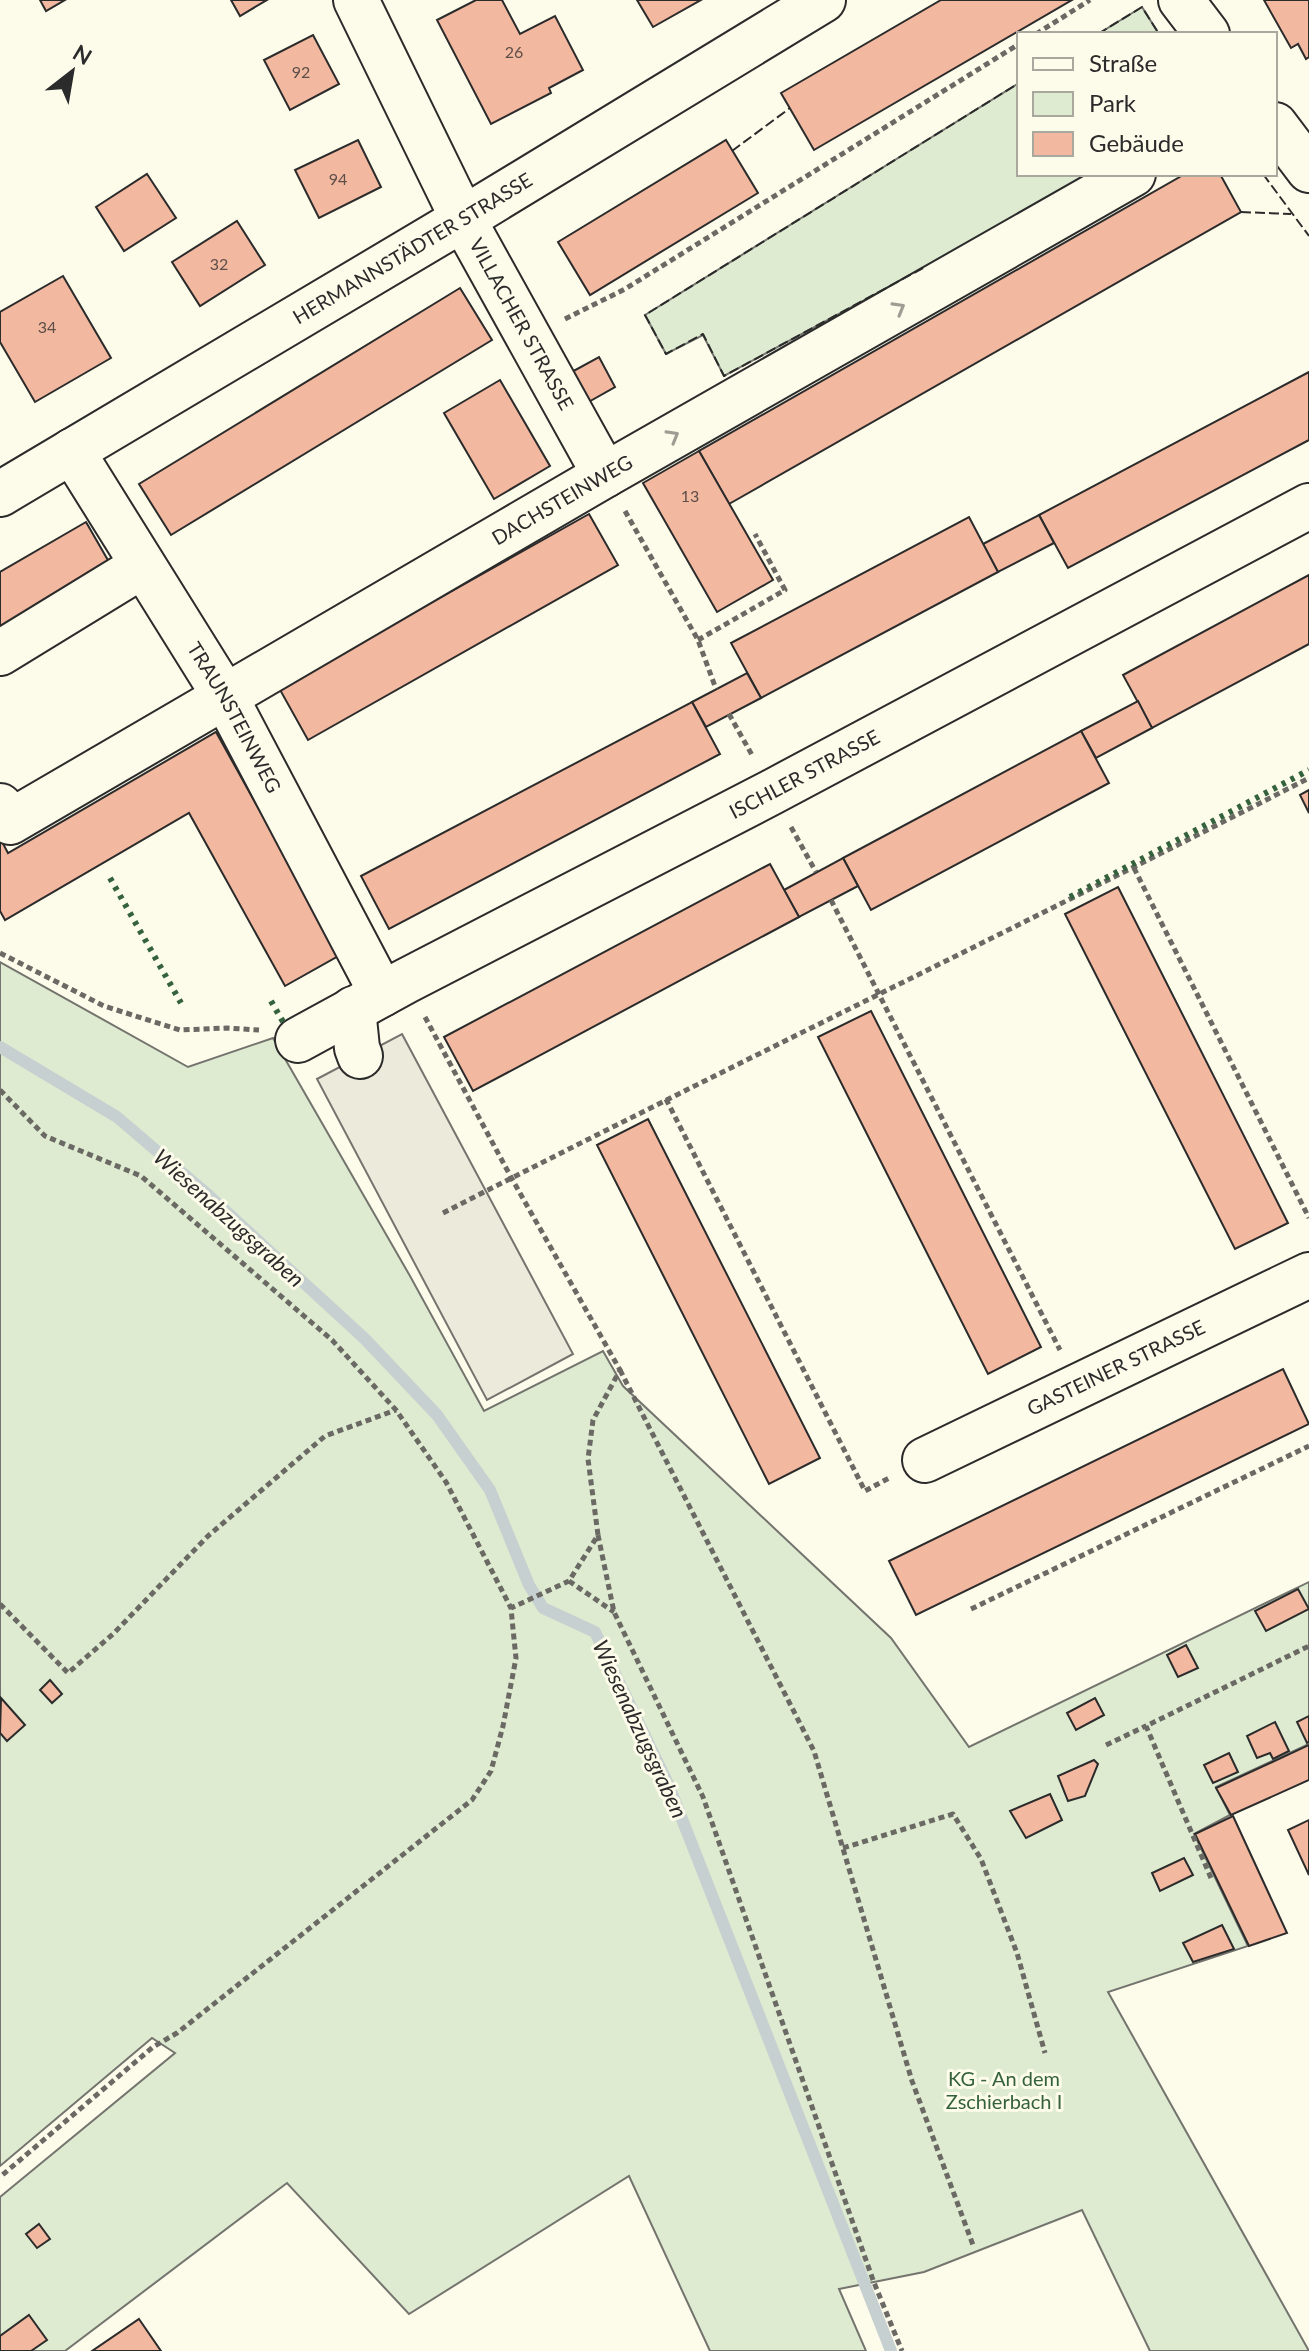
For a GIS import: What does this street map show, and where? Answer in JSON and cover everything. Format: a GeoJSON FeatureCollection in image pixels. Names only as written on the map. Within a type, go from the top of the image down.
{"type":"FeatureCollection","features":[{"type":"Feature","properties":{"kind":"street","name":"VILLACHER STRASSE"},"geometry":{"type":"LineString","coordinates":[[356,0],[463,219],[605,475]]}},
{"type":"Feature","properties":{"kind":"street","name":"HERMANNSTÄDTER STRASSE"},"geometry":{"type":"LineString","coordinates":[[0,494],[463,219],[823,0]]}},
{"type":"Feature","properties":{"kind":"street"},"geometry":{"type":"LineString","coordinates":[[1181,0],[1205,32]]}},
{"type":"Feature","properties":{"kind":"street"},"geometry":{"type":"LineString","coordinates":[[1277,128],[1309,170]]}},
{"type":"Feature","properties":{"kind":"street","name":"DACHSTEINWEG"},"geometry":{"type":"LineString","coordinates":[[0,806],[10,822],[605,475],[1129,176]]}},
{"type":"Feature","properties":{"kind":"street","name":"TRAUNSTEINWEG"},"geometry":{"type":"LineString","coordinates":[[72,451],[226,698],[380,995]]}},
{"type":"Feature","properties":{"kind":"street","name":"ISCHLER STRASSE"},"geometry":{"type":"LineString","coordinates":[[282,1035],[380,995],[772,792],[1309,506]]}},
{"type":"Feature","properties":{"kind":"street"},"geometry":{"type":"LineString","coordinates":[[0,653],[142,566]]}},
{"type":"Feature","properties":{"kind":"street"},"geometry":{"type":"LineString","coordinates":[[360,1056],[357,1048],[380,995]]}},
{"type":"Feature","properties":{"kind":"street","name":"GASTEINER STRASSE"},"geometry":{"type":"LineString","coordinates":[[925,1460],[1309,1275]]}},
{"type":"Feature","properties":{"kind":"path"},"geometry":{"type":"LineString","coordinates":[[1039,32],[1090,0]]}},
{"type":"Feature","properties":{"kind":"path"},"geometry":{"type":"LineString","coordinates":[[527,337],[625,289],[1017,45]]}},
{"type":"Feature","properties":{"kind":"path"},"geometry":{"type":"LineString","coordinates":[[605,475],[698,640],[716,689]]}},
{"type":"Feature","properties":{"kind":"path"},"geometry":{"type":"LineString","coordinates":[[698,640],[785,590],[755,534]]}},
{"type":"Feature","properties":{"kind":"path"},"geometry":{"type":"LineString","coordinates":[[443,1213],[1309,778]]}},
{"type":"Feature","properties":{"kind":"path"},"geometry":{"type":"LineString","coordinates":[[772,792],[816,872]]}},
{"type":"Feature","properties":{"kind":"path"},"geometry":{"type":"LineString","coordinates":[[1134,868],[1309,1218]]}},
{"type":"Feature","properties":{"kind":"path"},"geometry":{"type":"LineString","coordinates":[[831,900],[1079,1386]]}},
{"type":"Feature","properties":{"kind":"path"},"geometry":{"type":"LineString","coordinates":[[0,953],[104,1006],[180,1030],[227,1028],[282,1035]]}},
{"type":"Feature","properties":{"kind":"path"},"geometry":{"type":"LineString","coordinates":[[380,995],[512,1179],[620,1370],[814,1751],[912,2081],[973,2245]]}},
{"type":"Feature","properties":{"kind":"path"},"geometry":{"type":"LineString","coordinates":[[0,1090],[45,1136],[141,1176],[332,1340],[396,1410],[446,1482],[511,1608],[516,1658],[491,1771],[472,1800],[177,2033],[153,2047],[0,2177]]}},
{"type":"Feature","properties":{"kind":"path"},"geometry":{"type":"LineString","coordinates":[[666,1099],[865,1491],[925,1460]]}},
{"type":"Feature","properties":{"kind":"path"},"geometry":{"type":"LineString","coordinates":[[620,1370],[593,1420],[588,1459],[598,1535],[614,1612],[703,1797],[873,2280],[902,2351]]}},
{"type":"Feature","properties":{"kind":"path"},"geometry":{"type":"LineString","coordinates":[[0,1604],[68,1673],[113,1634],[208,1536],[325,1436],[396,1410]]}},
{"type":"Feature","properties":{"kind":"path"},"geometry":{"type":"LineString","coordinates":[[971,1609],[1309,1446]]}},
{"type":"Feature","properties":{"kind":"path"},"geometry":{"type":"LineString","coordinates":[[511,1608],[569,1581],[598,1535]]}},
{"type":"Feature","properties":{"kind":"path"},"geometry":{"type":"LineString","coordinates":[[569,1581],[614,1612]]}},
{"type":"Feature","properties":{"kind":"path"},"geometry":{"type":"LineString","coordinates":[[1106,1745],[1309,1646]]}},
{"type":"Feature","properties":{"kind":"path"},"geometry":{"type":"LineString","coordinates":[[1146,1726],[1211,1878]]}},
{"type":"Feature","properties":{"kind":"path"},"geometry":{"type":"LineString","coordinates":[[843,1848],[953,1814],[981,1859],[1017,1953],[1045,2053]]}},
{"type":"Feature","properties":{"kind":"green space"},"geometry":{"type":"Polygon","coordinates":[[[1142,7],[1158,32],[1101,32],[1142,7]]]}},
{"type":"Feature","properties":{"kind":"green space"},"geometry":{"type":"Polygon","coordinates":[[[1017,84],[1017,176],[1094,176],[724,376],[703,335],[666,354],[645,315],[1017,84]]]}},
{"type":"Feature","properties":{"kind":"green space","name":"KG - An dem Zschierbach I"},"geometry":{"type":"Polygon","coordinates":[[[0,962],[188,1067],[273,1038],[484,1411],[603,1351],[623,1386],[891,1638],[969,1747],[1309,1582],[1309,1744],[1216,1787],[1230,1815],[1194,1834],[1248,1946],[1108,1992],[1309,2351],[1150,2351],[1082,2210],[924,2272],[839,2289],[866,2351],[710,2351],[629,2176],[409,2314],[287,2183],[65,2351],[0,2351],[0,2197],[175,2053],[152,2038],[0,2166],[0,962]]]}},
{"type":"Feature","properties":{"kind":"shaded area"},"geometry":{"type":"Polygon","coordinates":[[[402,1034],[573,1354],[487,1400],[317,1079],[402,1034]]]}},
{"type":"Feature","properties":{"kind":"building"},"geometry":{"type":"Polygon","coordinates":[[[40,0],[65,0],[46,11],[40,0]]]}},
{"type":"Feature","properties":{"kind":"building"},"geometry":{"type":"Polygon","coordinates":[[[231,0],[267,0],[240,16],[231,0]]]}},
{"type":"Feature","properties":{"kind":"building"},"geometry":{"type":"Polygon","coordinates":[[[476,0],[502,0],[520,34],[555,16],[583,70],[549,88],[551,93],[491,124],[437,20],[476,0]]]}},
{"type":"Feature","properties":{"kind":"building"},"geometry":{"type":"Polygon","coordinates":[[[637,0],[701,0],[653,27],[637,0]]]}},
{"type":"Feature","properties":{"kind":"building"},"geometry":{"type":"Polygon","coordinates":[[[941,0],[1072,0],[814,150],[781,93],[941,0]]]}},
{"type":"Feature","properties":{"kind":"building"},"geometry":{"type":"Polygon","coordinates":[[[1264,0],[1309,0],[1309,57],[1306,59],[1298,44],[1291,48],[1264,0]]]}},
{"type":"Feature","properties":{"kind":"building"},"geometry":{"type":"Polygon","coordinates":[[[313,35],[339,84],[290,110],[264,60],[313,35]]]}},
{"type":"Feature","properties":{"kind":"building"},"geometry":{"type":"Polygon","coordinates":[[[358,140],[381,187],[319,218],[295,170],[358,140]]]}},
{"type":"Feature","properties":{"kind":"building"},"geometry":{"type":"Polygon","coordinates":[[[726,140],[758,193],[590,295],[558,242],[726,140]]]}},
{"type":"Feature","properties":{"kind":"building"},"geometry":{"type":"Polygon","coordinates":[[[147,174],[176,218],[124,251],[96,207],[147,174]]]}},
{"type":"Feature","properties":{"kind":"building"},"geometry":{"type":"Polygon","coordinates":[[[1181,176],[1221,176],[1241,212],[729,504],[699,451],[1181,176]]]}},
{"type":"Feature","properties":{"kind":"building"},"geometry":{"type":"Polygon","coordinates":[[[237,221],[265,265],[200,306],[172,262],[237,221]]]}},
{"type":"Feature","properties":{"kind":"building"},"geometry":{"type":"Polygon","coordinates":[[[63,276],[111,358],[35,402],[0,342],[0,312],[63,276]]]}},
{"type":"Feature","properties":{"kind":"building"},"geometry":{"type":"Polygon","coordinates":[[[460,288],[492,340],[171,535],[139,484],[460,288]]]}},
{"type":"Feature","properties":{"kind":"building"},"geometry":{"type":"Polygon","coordinates":[[[599,357],[615,387],[585,404],[568,374],[599,357]]]}},
{"type":"Feature","properties":{"kind":"building"},"geometry":{"type":"Polygon","coordinates":[[[1309,372],[1309,440],[1068,568],[1039,515],[1309,372]]]}},
{"type":"Feature","properties":{"kind":"building"},"geometry":{"type":"Polygon","coordinates":[[[500,380],[550,466],[494,499],[444,413],[500,380]]]}},
{"type":"Feature","properties":{"kind":"building"},"geometry":{"type":"Polygon","coordinates":[[[699,451],[773,580],[717,612],[643,483],[699,451]]]}},
{"type":"Feature","properties":{"kind":"building"},"geometry":{"type":"Polygon","coordinates":[[[589,514],[618,565],[308,740],[279,688],[589,514]]]}},
{"type":"Feature","properties":{"kind":"building"},"geometry":{"type":"Polygon","coordinates":[[[1039,515],[1054,543],[998,572],[983,544],[1039,515]]]}},
{"type":"Feature","properties":{"kind":"building"},"geometry":{"type":"Polygon","coordinates":[[[969,517],[998,572],[761,698],[731,643],[969,517]]]}},
{"type":"Feature","properties":{"kind":"building"},"geometry":{"type":"Polygon","coordinates":[[[86,522],[113,569],[0,634],[0,572],[86,522]]]}},
{"type":"Feature","properties":{"kind":"building"},"geometry":{"type":"Polygon","coordinates":[[[1309,575],[1309,644],[1152,728],[1123,675],[1309,575]]]}},
{"type":"Feature","properties":{"kind":"building"},"geometry":{"type":"Polygon","coordinates":[[[747,673],[761,698],[706,727],[692,702],[747,673]]]}},
{"type":"Feature","properties":{"kind":"building"},"geometry":{"type":"Polygon","coordinates":[[[1138,701],[1152,728],[1096,758],[1081,731],[1138,701]]]}},
{"type":"Feature","properties":{"kind":"building"},"geometry":{"type":"Polygon","coordinates":[[[692,702],[720,754],[389,929],[361,876],[692,702]]]}},
{"type":"Feature","properties":{"kind":"building"},"geometry":{"type":"Polygon","coordinates":[[[1081,731],[1109,783],[871,910],[843,858],[1081,731]]]}},
{"type":"Feature","properties":{"kind":"building"},"geometry":{"type":"Polygon","coordinates":[[[216,732],[340,955],[285,986],[189,813],[5,920],[0,911],[0,838],[8,853],[216,732]]]}},
{"type":"Feature","properties":{"kind":"building"},"geometry":{"type":"Polygon","coordinates":[[[1309,790],[1309,813],[1300,795],[1309,790]]]}},
{"type":"Feature","properties":{"kind":"building"},"geometry":{"type":"Polygon","coordinates":[[[843,858],[858,886],[799,917],[784,890],[843,858]]]}},
{"type":"Feature","properties":{"kind":"building"},"geometry":{"type":"Polygon","coordinates":[[[770,864],[799,917],[473,1091],[444,1037],[770,864]]]}},
{"type":"Feature","properties":{"kind":"building"},"geometry":{"type":"Polygon","coordinates":[[[1118,887],[1288,1223],[1235,1249],[1065,914],[1118,887]]]}},
{"type":"Feature","properties":{"kind":"building"},"geometry":{"type":"Polygon","coordinates":[[[871,1011],[1041,1347],[988,1374],[818,1037],[871,1011]]]}},
{"type":"Feature","properties":{"kind":"building"},"geometry":{"type":"Polygon","coordinates":[[[648,1119],[820,1458],[769,1484],[597,1145],[648,1119]]]}},
{"type":"Feature","properties":{"kind":"building"},"geometry":{"type":"Polygon","coordinates":[[[1283,1369],[1309,1424],[916,1615],[889,1561],[1283,1369]]]}},
{"type":"Feature","properties":{"kind":"building"},"geometry":{"type":"Polygon","coordinates":[[[1298,1589],[1309,1609],[1266,1631],[1255,1611],[1298,1589]]]}},
{"type":"Feature","properties":{"kind":"building"},"geometry":{"type":"Polygon","coordinates":[[[1186,1645],[1198,1668],[1178,1677],[1167,1655],[1186,1645]]]}},
{"type":"Feature","properties":{"kind":"building"},"geometry":{"type":"Polygon","coordinates":[[[50,1680],[62,1694],[52,1703],[40,1690],[50,1680]]]}},
{"type":"Feature","properties":{"kind":"building"},"geometry":{"type":"Polygon","coordinates":[[[1,1698],[25,1725],[7,1741],[0,1733],[1,1698]]]}},
{"type":"Feature","properties":{"kind":"building"},"geometry":{"type":"Polygon","coordinates":[[[1095,1698],[1104,1715],[1076,1730],[1067,1713],[1095,1698]]]}},
{"type":"Feature","properties":{"kind":"building"},"geometry":{"type":"Polygon","coordinates":[[[1309,1716],[1309,1742],[1307,1743],[1297,1722],[1309,1716]]]}},
{"type":"Feature","properties":{"kind":"building"},"geometry":{"type":"Polygon","coordinates":[[[1275,1722],[1289,1751],[1273,1759],[1270,1753],[1257,1758],[1247,1736],[1275,1722]]]}},
{"type":"Feature","properties":{"kind":"building"},"geometry":{"type":"Polygon","coordinates":[[[1309,1745],[1309,1780],[1231,1815],[1216,1788],[1309,1745]]]}},
{"type":"Feature","properties":{"kind":"building"},"geometry":{"type":"Polygon","coordinates":[[[1229,1753],[1238,1772],[1213,1783],[1204,1765],[1229,1753]]]}},
{"type":"Feature","properties":{"kind":"building"},"geometry":{"type":"Polygon","coordinates":[[[1094,1760],[1098,1764],[1085,1796],[1068,1801],[1058,1776],[1094,1760]]]}},
{"type":"Feature","properties":{"kind":"building"},"geometry":{"type":"Polygon","coordinates":[[[1050,1794],[1062,1820],[1026,1838],[1010,1811],[1050,1794]]]}},
{"type":"Feature","properties":{"kind":"building"},"geometry":{"type":"Polygon","coordinates":[[[1233,1816],[1287,1933],[1249,1946],[1195,1834],[1233,1816]]]}},
{"type":"Feature","properties":{"kind":"building"},"geometry":{"type":"Polygon","coordinates":[[[1309,1820],[1309,1875],[1288,1830],[1309,1820]]]}},
{"type":"Feature","properties":{"kind":"building"},"geometry":{"type":"Polygon","coordinates":[[[1184,1858],[1193,1875],[1160,1891],[1152,1873],[1184,1858]]]}},
{"type":"Feature","properties":{"kind":"building"},"geometry":{"type":"Polygon","coordinates":[[[1222,1925],[1234,1949],[1193,1962],[1183,1943],[1222,1925]]]}},
{"type":"Feature","properties":{"kind":"building"},"geometry":{"type":"Polygon","coordinates":[[[39,2224],[50,2239],[37,2248],[26,2234],[39,2224]]]}},
{"type":"Feature","properties":{"kind":"building"},"geometry":{"type":"Polygon","coordinates":[[[29,2315],[47,2340],[31,2351],[0,2351],[0,2336],[29,2315]]]}},
{"type":"Feature","properties":{"kind":"building"},"geometry":{"type":"Polygon","coordinates":[[[139,2319],[161,2351],[92,2351],[139,2319]]]}},
{"type":"Feature","properties":{"kind":"waterway","name":"Wiesenabzugsgraben"},"geometry":{"type":"LineString","coordinates":[[0,1047],[117,1117],[206,1193],[365,1339],[437,1415],[490,1490],[529,1585],[543,1608],[595,1632],[669,1786],[891,2351]]}},
{"type":"Feature","properties":{"kind":"hedge"},"geometry":{"type":"LineString","coordinates":[[1070,897],[1309,770]]}},
{"type":"Feature","properties":{"kind":"hedge"},"geometry":{"type":"LineString","coordinates":[[110,878],[181,1003]]}},
{"type":"Feature","properties":{"kind":"hedge"},"geometry":{"type":"LineString","coordinates":[[271,1001],[286,1027]]}},
{"type":"Feature","properties":{"kind":"fence"},"geometry":{"type":"LineString","coordinates":[[1101,32],[1142,7],[1158,32]]}},
{"type":"Feature","properties":{"kind":"fence"},"geometry":{"type":"LineString","coordinates":[[923,268],[724,376],[703,334],[666,354],[645,315],[1017,84]]}},
{"type":"Feature","properties":{"kind":"fence"},"geometry":{"type":"LineString","coordinates":[[732,151],[790,108]]}},
{"type":"Feature","properties":{"kind":"fence"},"geometry":{"type":"LineString","coordinates":[[1264,176],[1309,236]]}},
{"type":"Feature","properties":{"kind":"fence"},"geometry":{"type":"LineString","coordinates":[[1241,212],[1291,214]]}}]}
